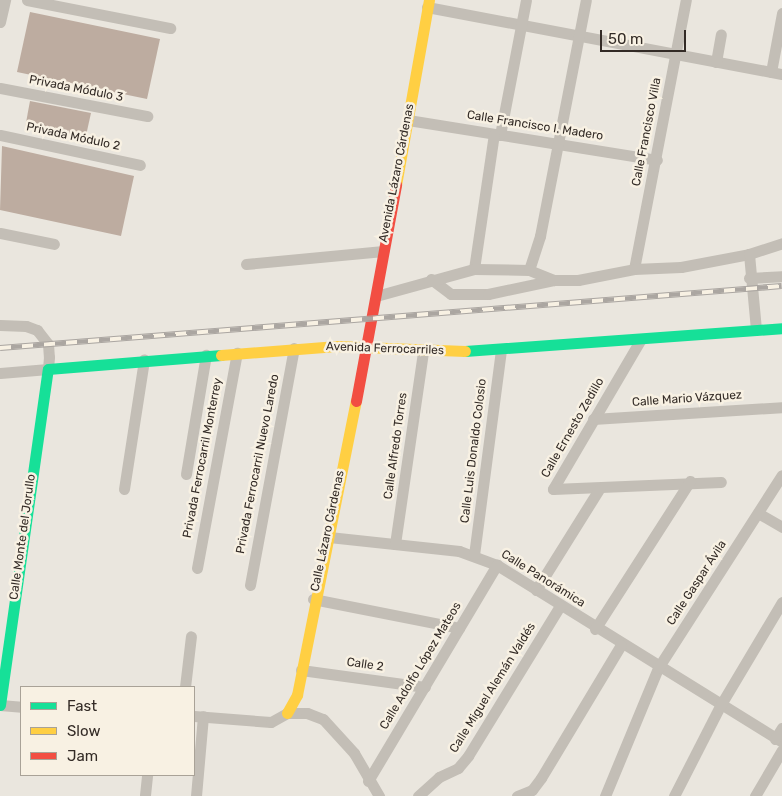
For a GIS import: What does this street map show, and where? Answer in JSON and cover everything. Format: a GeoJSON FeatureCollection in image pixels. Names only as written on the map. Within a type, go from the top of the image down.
{"type":"FeatureCollection","features":[{"type":"Feature","properties":{"kind":"street"},"geometry":{"type":"LineString","coordinates":[[0,22],[5,0]]}},
{"type":"Feature","properties":{"kind":"street"},"geometry":{"type":"LineString","coordinates":[[26,0],[170,28]]}},
{"type":"Feature","properties":{"kind":"street"},"geometry":{"type":"LineString","coordinates":[[474,269],[497,134],[526,0]]}},
{"type":"Feature","properties":{"kind":"street"},"geometry":{"type":"LineString","coordinates":[[529,270],[540,236],[556,144],[586,0]]}},
{"type":"Feature","properties":{"kind":"street","name":"Calle Francisco Villa"},"geometry":{"type":"LineString","coordinates":[[634,269],[657,160],[686,0]]}},
{"type":"Feature","properties":{"kind":"street"},"geometry":{"type":"LineString","coordinates":[[428,4],[521,25],[777,72],[782,13]]}},
{"type":"Feature","properties":{"kind":"street","name":"Avenida Lázaro Cárdenas"},"geometry":{"type":"LineString","coordinates":[[365,347],[376,296],[428,4]]}},
{"type":"Feature","properties":{"kind":"street"},"geometry":{"type":"LineString","coordinates":[[716,62],[721,34]]}},
{"type":"Feature","properties":{"kind":"street","name":"Privada Módulo 3"},"geometry":{"type":"LineString","coordinates":[[0,88],[147,116]]}},
{"type":"Feature","properties":{"kind":"street","name":"Calle Francisco I. Madero"},"geometry":{"type":"LineString","coordinates":[[408,120],[657,160]]}},
{"type":"Feature","properties":{"kind":"street","name":"Privada Módulo 2"},"geometry":{"type":"LineString","coordinates":[[0,136],[140,165]]}},
{"type":"Feature","properties":{"kind":"street"},"geometry":{"type":"LineString","coordinates":[[0,233],[54,244]]}},
{"type":"Feature","properties":{"kind":"street"},"geometry":{"type":"LineString","coordinates":[[431,279],[451,294],[488,294],[554,280],[578,280],[634,269],[681,267],[749,254],[782,243]]}},
{"type":"Feature","properties":{"kind":"street"},"geometry":{"type":"LineString","coordinates":[[246,264],[383,251]]}},
{"type":"Feature","properties":{"kind":"street"},"geometry":{"type":"LineString","coordinates":[[749,254],[749,278],[755,297],[756,330]]}},
{"type":"Feature","properties":{"kind":"street"},"geometry":{"type":"LineString","coordinates":[[376,296],[431,279],[474,269],[529,270],[554,280]]}},
{"type":"Feature","properties":{"kind":"street"},"geometry":{"type":"LineString","coordinates":[[749,278],[782,276]]}},
{"type":"Feature","properties":{"kind":"street"},"geometry":{"type":"LineString","coordinates":[[0,325],[26,326],[37,330],[48,344],[48,368],[0,373]]}},
{"type":"Feature","properties":{"kind":"street","name":"Avenida Ferrocarriles"},"geometry":{"type":"LineString","coordinates":[[48,368],[294,348],[365,347],[423,352],[501,350],[782,328]]}},
{"type":"Feature","properties":{"kind":"street","name":"Calle Ernesto Zedillo"},"geometry":{"type":"LineString","coordinates":[[641,339],[553,485],[557,492],[690,482],[721,482]]}},
{"type":"Feature","properties":{"kind":"street","name":"Calle Lázaro Cárdenas"},"geometry":{"type":"LineString","coordinates":[[287,713],[296,695],[313,599],[328,537],[365,347]]}},
{"type":"Feature","properties":{"kind":"street","name":"Privada Ferrocarril Nuevo Laredo"},"geometry":{"type":"LineString","coordinates":[[250,585],[294,348]]}},
{"type":"Feature","properties":{"kind":"street","name":"Calle Luis Donaldo Colosio"},"geometry":{"type":"LineString","coordinates":[[474,555],[501,350]]}},
{"type":"Feature","properties":{"kind":"street","name":"Calle Alfredo Torres"},"geometry":{"type":"LineString","coordinates":[[395,544],[423,352]]}},
{"type":"Feature","properties":{"kind":"street","name":"Privada Ferrocarril Monterrey"},"geometry":{"type":"LineString","coordinates":[[197,568],[237,353]]}},
{"type":"Feature","properties":{"kind":"street"},"geometry":{"type":"LineString","coordinates":[[186,474],[206,355]]}},
{"type":"Feature","properties":{"kind":"street"},"geometry":{"type":"LineString","coordinates":[[124,489],[144,360]]}},
{"type":"Feature","properties":{"kind":"street","name":"Calle Monte del Jorullo"},"geometry":{"type":"LineString","coordinates":[[0,705],[5,629],[48,368]]}},
{"type":"Feature","properties":{"kind":"street","name":"Calle Mario Vázquez"},"geometry":{"type":"LineString","coordinates":[[593,419],[782,407]]}},
{"type":"Feature","properties":{"kind":"street","name":"Calle Gaspar Ávila"},"geometry":{"type":"LineString","coordinates":[[605,796],[627,749],[658,668],[782,475]]}},
{"type":"Feature","properties":{"kind":"street"},"geometry":{"type":"LineString","coordinates":[[595,629],[690,482]]}},
{"type":"Feature","properties":{"kind":"street"},"geometry":{"type":"LineString","coordinates":[[536,590],[599,489]]}},
{"type":"Feature","properties":{"kind":"street"},"geometry":{"type":"LineString","coordinates":[[758,513],[782,527]]}},
{"type":"Feature","properties":{"kind":"street","name":"Calle Panorámica"},"geometry":{"type":"LineString","coordinates":[[328,537],[474,555],[497,565],[620,645],[720,706]]}},
{"type":"Feature","properties":{"kind":"street","name":"Calle Adolfo López Mateos"},"geometry":{"type":"LineString","coordinates":[[368,781],[497,565]]}},
{"type":"Feature","properties":{"kind":"street"},"geometry":{"type":"LineString","coordinates":[[313,599],[459,628]]}},
{"type":"Feature","properties":{"kind":"street"},"geometry":{"type":"LineString","coordinates":[[674,796],[720,706],[782,602]]}},
{"type":"Feature","properties":{"kind":"street","name":"Calle Miguel Alemán Valdés"},"geometry":{"type":"LineString","coordinates":[[418,796],[439,777],[458,768],[468,756],[560,606]]}},
{"type":"Feature","properties":{"kind":"street"},"geometry":{"type":"LineString","coordinates":[[185,686],[191,636]]}},
{"type":"Feature","properties":{"kind":"street"},"geometry":{"type":"LineString","coordinates":[[517,796],[532,790],[620,645]]}},
{"type":"Feature","properties":{"kind":"street","name":"Calle 2"},"geometry":{"type":"LineString","coordinates":[[301,670],[425,687]]}},
{"type":"Feature","properties":{"kind":"street"},"geometry":{"type":"LineString","coordinates":[[0,705],[20,706]]}},
{"type":"Feature","properties":{"kind":"street"},"geometry":{"type":"LineString","coordinates":[[720,706],[779,741],[782,728]]}},
{"type":"Feature","properties":{"kind":"street"},"geometry":{"type":"LineString","coordinates":[[196,796],[198,716],[271,722],[287,713],[307,713],[323,719],[354,753],[368,781],[379,796]]}},
{"type":"Feature","properties":{"kind":"street"},"geometry":{"type":"LineString","coordinates":[[755,796],[782,750]]}},
{"type":"Feature","properties":{"kind":"street"},"geometry":{"type":"LineString","coordinates":[[145,795],[147,776]]}},
{"type":"Feature","properties":{"kind":"building"},"geometry":{"type":"Polygon","coordinates":[[[30,12],[160,39],[147,99],[17,72],[30,12]]]}},
{"type":"Feature","properties":{"kind":"building"},"geometry":{"type":"Polygon","coordinates":[[[30,101],[91,113],[85,140],[25,128],[30,101]]]}},
{"type":"Feature","properties":{"kind":"building"},"geometry":{"type":"Polygon","coordinates":[[[2,146],[134,176],[121,236],[0,210],[2,146]]]}},
{"type":"Feature","properties":{"kind":"railway"},"geometry":{"type":"LineString","coordinates":[[0,348],[782,286]]}},
{"type":"Feature","properties":{"kind":"traffic: fast"},"geometry":{"type":"LineString","coordinates":[[465,351],[782,328]]}},
{"type":"Feature","properties":{"kind":"traffic: fast"},"geometry":{"type":"LineString","coordinates":[[0,705],[48,369],[221,355]]}},
{"type":"Feature","properties":{"kind":"traffic: slow"},"geometry":{"type":"LineString","coordinates":[[396,185],[429,0]]}},
{"type":"Feature","properties":{"kind":"traffic: slow"},"geometry":{"type":"LineString","coordinates":[[221,355],[337,346],[465,351]]}},
{"type":"Feature","properties":{"kind":"traffic: slow"},"geometry":{"type":"LineString","coordinates":[[287,713],[297,695],[356,401]]}},
{"type":"Feature","properties":{"kind":"traffic: jam"},"geometry":{"type":"LineString","coordinates":[[356,401],[396,185]]}}]}
